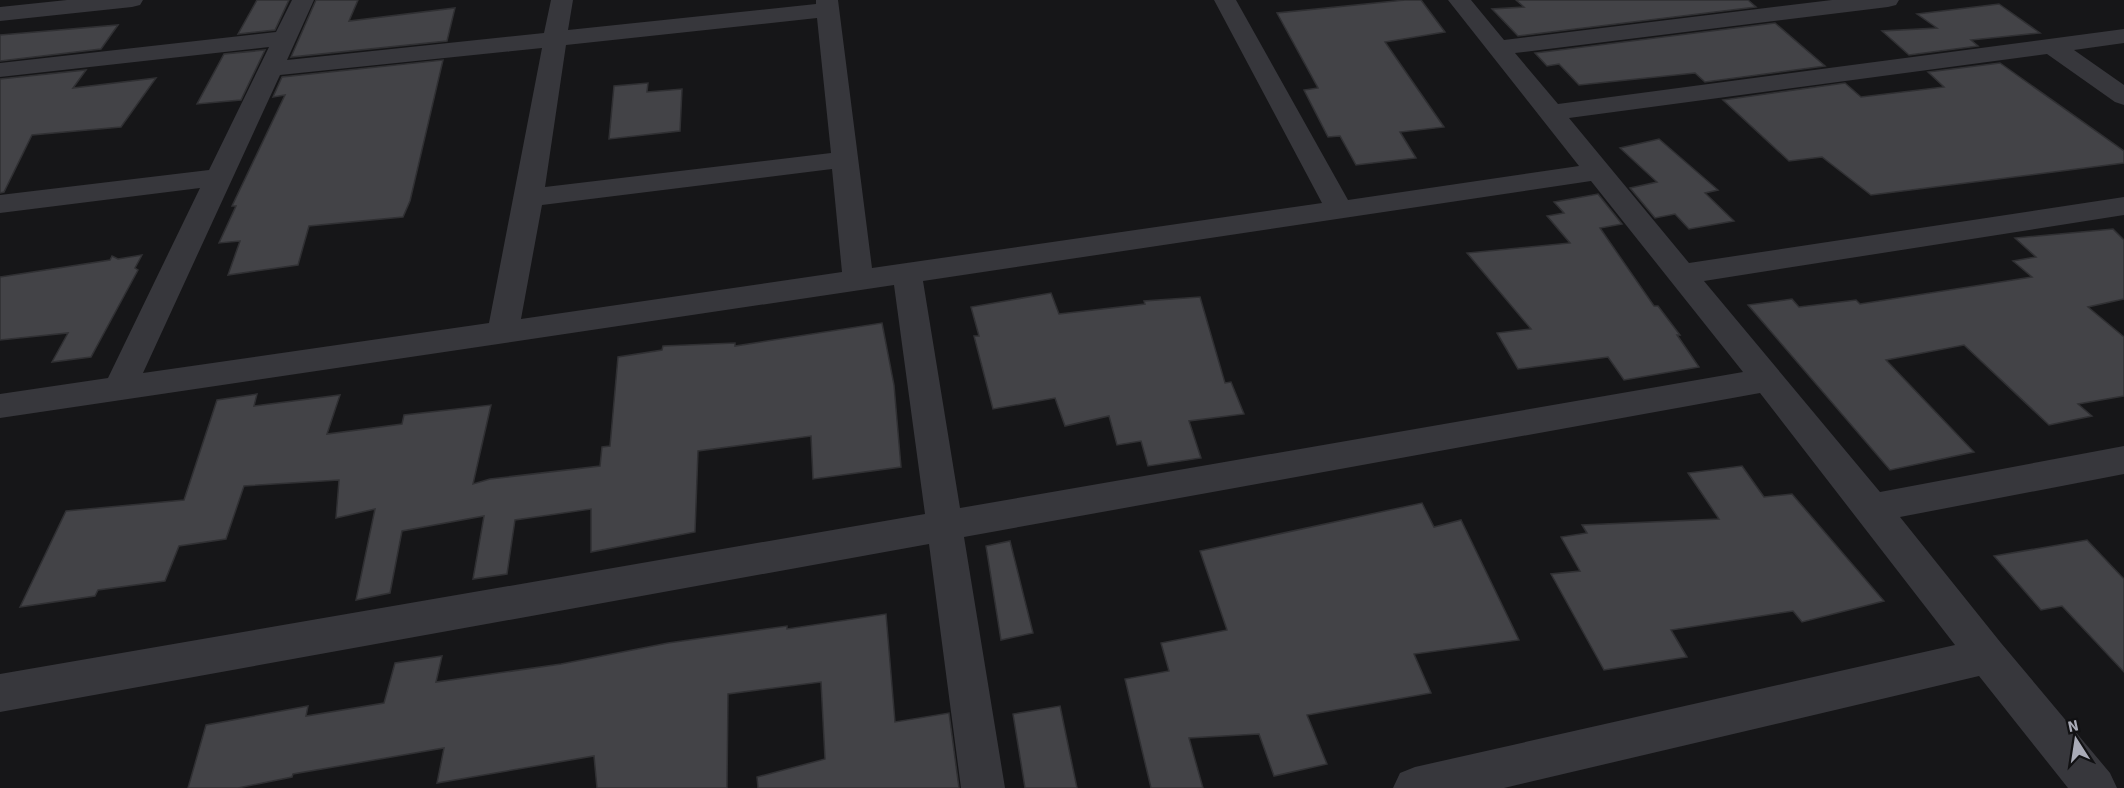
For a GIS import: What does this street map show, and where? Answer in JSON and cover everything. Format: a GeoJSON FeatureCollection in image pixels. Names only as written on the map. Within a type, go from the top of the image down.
{"type":"FeatureCollection","features":[{"type":"Feature","properties":{"kind":"street"},"geometry":{"type":"LineString","coordinates":[[0,14],[132,0]]}},
{"type":"Feature","properties":{"kind":"street"},"geometry":{"type":"LineString","coordinates":[[120,388],[303,0]]}},
{"type":"Feature","properties":{"kind":"street"},"geometry":{"type":"LineString","coordinates":[[503,332],[529,198],[562,0]]}},
{"type":"Feature","properties":{"kind":"street"},"geometry":{"type":"LineString","coordinates":[[1225,0],[1339,209]]}},
{"type":"Feature","properties":{"kind":"street"},"geometry":{"type":"LineString","coordinates":[[1460,0],[1872,508],[1987,656],[2095,788]]}},
{"type":"Feature","properties":{"kind":"street"},"geometry":{"type":"LineString","coordinates":[[1499,48],[1888,0]]}},
{"type":"Feature","properties":{"kind":"street"},"geometry":{"type":"LineString","coordinates":[[270,69],[555,39],[827,5],[858,278]]}},
{"type":"Feature","properties":{"kind":"street"},"geometry":{"type":"LineString","coordinates":[[1552,113],[2124,36]]}},
{"type":"Feature","properties":{"kind":"street"},"geometry":{"type":"LineString","coordinates":[[0,70],[285,38]]}},
{"type":"Feature","properties":{"kind":"street"},"geometry":{"type":"LineString","coordinates":[[2051,45],[2124,97]]}},
{"type":"Feature","properties":{"kind":"street"},"geometry":{"type":"LineString","coordinates":[[529,198],[844,159]]}},
{"type":"Feature","properties":{"kind":"street"},"geometry":{"type":"LineString","coordinates":[[0,406],[858,278],[1599,172]]}},
{"type":"Feature","properties":{"kind":"street"},"geometry":{"type":"LineString","coordinates":[[0,204],[221,177]]}},
{"type":"Feature","properties":{"kind":"street"},"geometry":{"type":"LineString","coordinates":[[1682,274],[2124,206]]}},
{"type":"Feature","properties":{"kind":"street"},"geometry":{"type":"LineString","coordinates":[[908,272],[983,788]]}},
{"type":"Feature","properties":{"kind":"street"},"geometry":{"type":"LineString","coordinates":[[0,693],[1767,380]]}},
{"type":"Feature","properties":{"kind":"street"},"geometry":{"type":"LineString","coordinates":[[1872,508],[2124,460]]}},
{"type":"Feature","properties":{"kind":"street"},"geometry":{"type":"LineString","coordinates":[[1415,788],[1987,656]]}},
{"type":"Feature","properties":{"kind":"building"},"geometry":{"type":"Polygon","coordinates":[[[257,0],[289,0],[275,30],[238,34],[257,0]]]}},
{"type":"Feature","properties":{"kind":"building"},"geometry":{"type":"Polygon","coordinates":[[[316,0],[358,0],[349,21],[455,8],[447,41],[291,57],[316,0]]]}},
{"type":"Feature","properties":{"kind":"building"},"geometry":{"type":"Polygon","coordinates":[[[1421,0],[1445,32],[1385,42],[1444,127],[1400,132],[1416,158],[1356,165],[1340,136],[1328,137],[1304,90],[1318,88],[1277,13],[1421,0]]]}},
{"type":"Feature","properties":{"kind":"building"},"geometry":{"type":"Polygon","coordinates":[[[1516,0],[1748,0],[1756,7],[1518,36],[1492,9],[1524,7],[1516,0]]]}},
{"type":"Feature","properties":{"kind":"building"},"geometry":{"type":"Polygon","coordinates":[[[1999,4],[2040,33],[1971,40],[1978,46],[1909,55],[1882,31],[1937,28],[1917,14],[1999,4]]]}},
{"type":"Feature","properties":{"kind":"building"},"geometry":{"type":"Polygon","coordinates":[[[1775,23],[1825,66],[1705,82],[1695,73],[1579,85],[1559,64],[1547,66],[1535,53],[1775,23]]]}},
{"type":"Feature","properties":{"kind":"building"},"geometry":{"type":"Polygon","coordinates":[[[118,25],[101,49],[0,61],[0,35],[118,25]]]}},
{"type":"Feature","properties":{"kind":"building"},"geometry":{"type":"Polygon","coordinates":[[[265,50],[241,100],[197,104],[224,54],[265,50]]]}},
{"type":"Feature","properties":{"kind":"building"},"geometry":{"type":"Polygon","coordinates":[[[443,60],[410,201],[403,217],[309,226],[298,265],[228,275],[240,241],[219,243],[236,206],[232,206],[285,95],[273,97],[282,77],[443,60]]]}},
{"type":"Feature","properties":{"kind":"building"},"geometry":{"type":"Polygon","coordinates":[[[2000,63],[2124,151],[2124,163],[1871,195],[1822,157],[1789,161],[1723,100],[1845,83],[1861,97],[1944,87],[1928,72],[2000,63]]]}},
{"type":"Feature","properties":{"kind":"building"},"geometry":{"type":"Polygon","coordinates":[[[86,70],[73,88],[156,78],[121,127],[32,135],[4,192],[0,193],[0,79],[86,70]]]}},
{"type":"Feature","properties":{"kind":"building"},"geometry":{"type":"Polygon","coordinates":[[[648,83],[647,92],[682,89],[680,131],[609,139],[614,86],[648,83]]]}},
{"type":"Feature","properties":{"kind":"building"},"geometry":{"type":"Polygon","coordinates":[[[1659,139],[1718,190],[1705,193],[1734,221],[1689,229],[1675,214],[1655,218],[1630,188],[1657,182],[1620,148],[1659,139]]]}},
{"type":"Feature","properties":{"kind":"building"},"geometry":{"type":"Polygon","coordinates":[[[1598,194],[1622,224],[1600,228],[1654,306],[1658,306],[1680,335],[1677,335],[1699,367],[1624,380],[1608,357],[1518,369],[1497,333],[1531,329],[1467,253],[1570,243],[1547,216],[1564,213],[1554,202],[1598,194]]]}},
{"type":"Feature","properties":{"kind":"building"},"geometry":{"type":"Polygon","coordinates":[[[2113,229],[2124,240],[2124,299],[2088,307],[2124,337],[2124,396],[2078,404],[2092,416],[2049,425],[1964,345],[1886,360],[1974,452],[1890,470],[1748,305],[1792,299],[1799,307],[1856,300],[1860,304],[2032,277],[2013,261],[2036,257],[2015,238],[2113,229]]]}},
{"type":"Feature","properties":{"kind":"building"},"geometry":{"type":"Polygon","coordinates":[[[142,255],[135,268],[138,270],[91,357],[52,362],[68,333],[0,340],[0,277],[110,260],[112,256],[118,259],[142,255]]]}},
{"type":"Feature","properties":{"kind":"building"},"geometry":{"type":"Polygon","coordinates":[[[1051,293],[1059,314],[1145,304],[1144,301],[1200,297],[1225,383],[1231,382],[1244,414],[1189,421],[1201,458],[1148,466],[1141,441],[1117,445],[1109,416],[1065,426],[1055,398],[993,409],[974,336],[979,336],[971,307],[1051,293]]]}},
{"type":"Feature","properties":{"kind":"building"},"geometry":{"type":"Polygon","coordinates":[[[882,323],[894,385],[901,467],[813,479],[811,436],[698,451],[695,532],[591,552],[591,509],[515,520],[507,574],[473,579],[484,516],[402,531],[390,593],[356,600],[375,509],[336,518],[339,480],[244,486],[226,539],[179,546],[165,581],[98,590],[95,596],[20,607],[66,511],[184,500],[217,400],[257,394],[254,406],[340,395],[327,434],[402,424],[404,415],[491,405],[473,484],[490,479],[600,466],[602,447],[610,446],[618,357],[662,350],[663,346],[735,343],[735,346],[882,323]]]}},
{"type":"Feature","properties":{"kind":"building"},"geometry":{"type":"Polygon","coordinates":[[[1742,466],[1764,497],[1792,494],[1884,601],[1802,622],[1793,611],[1671,630],[1687,657],[1604,670],[1551,574],[1580,571],[1561,537],[1587,533],[1582,525],[1719,519],[1688,473],[1742,466]]]}},
{"type":"Feature","properties":{"kind":"building"},"geometry":{"type":"Polygon","coordinates":[[[1422,503],[1434,527],[1461,520],[1519,640],[1414,654],[1431,693],[1307,715],[1327,764],[1274,776],[1259,734],[1189,738],[1203,788],[1151,788],[1125,679],[1169,671],[1161,643],[1227,630],[1200,551],[1422,503]]]}},
{"type":"Feature","properties":{"kind":"building"},"geometry":{"type":"Polygon","coordinates":[[[2087,540],[2124,579],[2124,672],[2062,606],[2041,610],[1994,556],[2087,540]]]}},
{"type":"Feature","properties":{"kind":"building"},"geometry":{"type":"Polygon","coordinates":[[[1010,541],[1033,633],[1001,640],[986,546],[1010,541]]]}},
{"type":"Feature","properties":{"kind":"building"},"geometry":{"type":"Polygon","coordinates":[[[886,614],[895,722],[949,713],[959,788],[758,788],[757,777],[825,759],[821,682],[728,694],[727,788],[597,788],[594,756],[437,783],[444,748],[293,774],[292,777],[238,788],[188,788],[206,725],[308,706],[306,716],[384,703],[395,663],[442,656],[436,682],[561,664],[668,643],[787,626],[787,629],[886,614]]]}},
{"type":"Feature","properties":{"kind":"building"},"geometry":{"type":"Polygon","coordinates":[[[1060,706],[1077,788],[1025,788],[1013,714],[1060,706]]]}}]}
